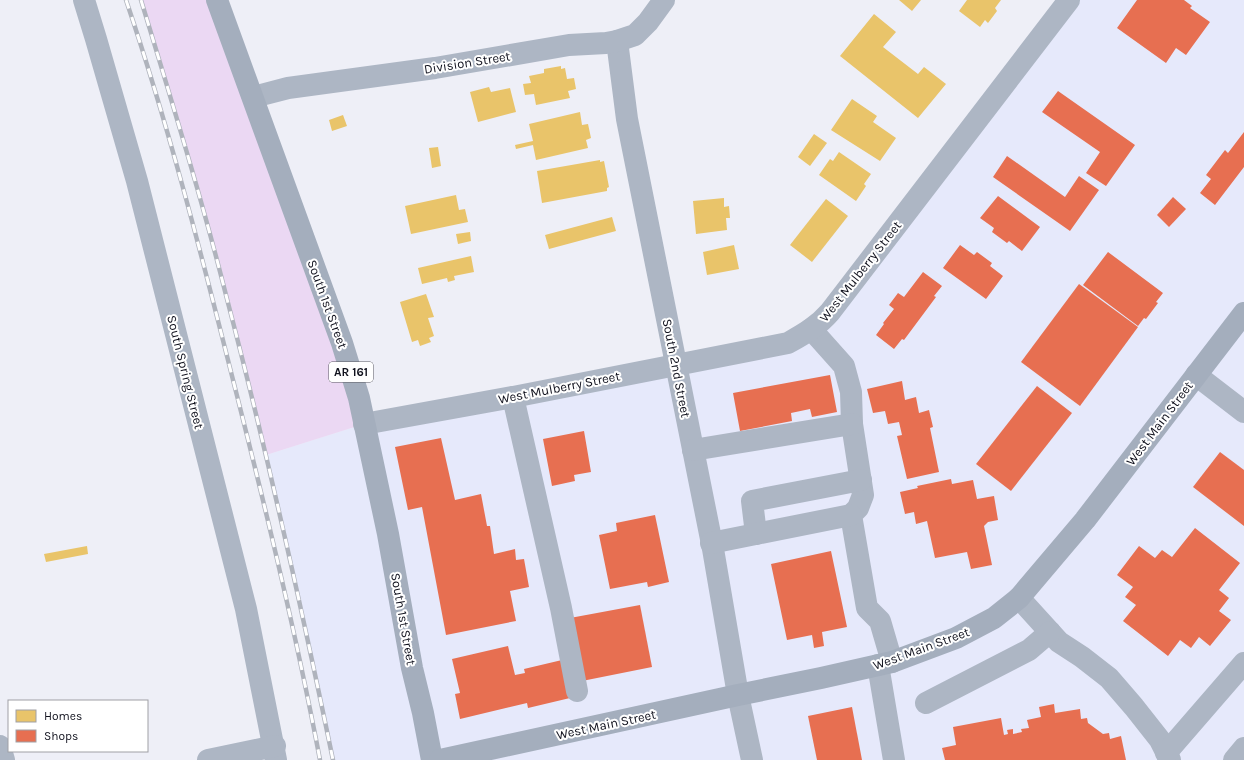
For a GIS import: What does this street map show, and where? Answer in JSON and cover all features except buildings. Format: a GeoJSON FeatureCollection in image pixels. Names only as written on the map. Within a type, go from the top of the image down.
{"type":"FeatureCollection","features":[{"type":"Feature","properties":{"kind":"main road","name":"South 1st Street"},"geometry":{"type":"LineString","coordinates":[[217,0],[342,343],[359,398],[388,534],[412,668],[432,760]]}},
{"type":"Feature","properties":{"kind":"main road","name":"West Main Street"},"geometry":{"type":"LineString","coordinates":[[449,758],[885,663],[956,638],[994,618],[1019,598],[1085,520],[1244,314]]}},
{"type":"Feature","properties":{"kind":"street","name":"South Spring Street"},"geometry":{"type":"LineString","coordinates":[[84,0],[136,181],[244,601],[275,753]]}},
{"type":"Feature","properties":{"kind":"street","name":"Division Street"},"geometry":{"type":"LineString","coordinates":[[253,97],[288,88],[435,68],[568,45],[617,41],[635,35],[648,22],[664,0]]}},
{"type":"Feature","properties":{"kind":"street","name":"West Mulberry Street"},"geometry":{"type":"LineString","coordinates":[[364,424],[513,397],[788,342],[811,329],[820,323],[830,312],[1069,0]]}},
{"type":"Feature","properties":{"kind":"street","name":"South 2nd Street"},"geometry":{"type":"LineString","coordinates":[[617,41],[627,119],[693,450],[738,695],[752,760]]}},
{"type":"Feature","properties":{"kind":"street"},"geometry":{"type":"LineString","coordinates":[[711,543],[851,515],[858,508],[863,495],[852,424],[851,392],[844,366],[811,329]]}},
{"type":"Feature","properties":{"kind":"street"},"geometry":{"type":"LineString","coordinates":[[1196,376],[1244,412]]}},
{"type":"Feature","properties":{"kind":"street"},"geometry":{"type":"LineString","coordinates":[[513,397],[561,608],[577,691]]}},
{"type":"Feature","properties":{"kind":"street"},"geometry":{"type":"LineString","coordinates":[[693,450],[852,424]]}},
{"type":"Feature","properties":{"kind":"street"},"geometry":{"type":"LineString","coordinates":[[756,534],[752,501],[861,480]]}},
{"type":"Feature","properties":{"kind":"street"},"geometry":{"type":"LineString","coordinates":[[851,515],[867,608],[880,621],[894,760]]}},
{"type":"Feature","properties":{"kind":"street"},"geometry":{"type":"LineString","coordinates":[[1019,598],[1059,642],[1082,657],[1109,678],[1160,740],[1168,756],[1244,663]]}},
{"type":"Feature","properties":{"kind":"street"},"geometry":{"type":"LineString","coordinates":[[926,703],[1029,650],[1050,632]]}},
{"type":"Feature","properties":{"kind":"street"},"geometry":{"type":"LineString","coordinates":[[0,746],[4,760]]}},
{"type":"Feature","properties":{"kind":"street"},"geometry":{"type":"LineString","coordinates":[[1234,760],[1244,748]]}},
{"type":"Feature","properties":{"kind":"street"},"geometry":{"type":"LineString","coordinates":[[208,760],[275,753]]}},
{"type":"Feature","properties":{"kind":"shaded area"},"geometry":{"type":"Polygon","coordinates":[[[141,0],[217,0],[364,424],[266,455],[227,297],[186,146],[141,0]]]}},
{"type":"Feature","properties":{"kind":"shaded area"},"geometry":{"type":"Polygon","coordinates":[[[1069,0],[1244,0],[1244,760],[333,760],[266,455],[364,424],[808,331],[1069,0]]]}},
{"type":"Feature","properties":{"kind":"railway"},"geometry":{"type":"LineString","coordinates":[[126,0],[169,137],[218,322],[278,563],[320,760]]}},
{"type":"Feature","properties":{"kind":"railway"},"geometry":{"type":"LineString","coordinates":[[141,0],[197,187],[242,356],[309,644],[333,760]]}}]}
